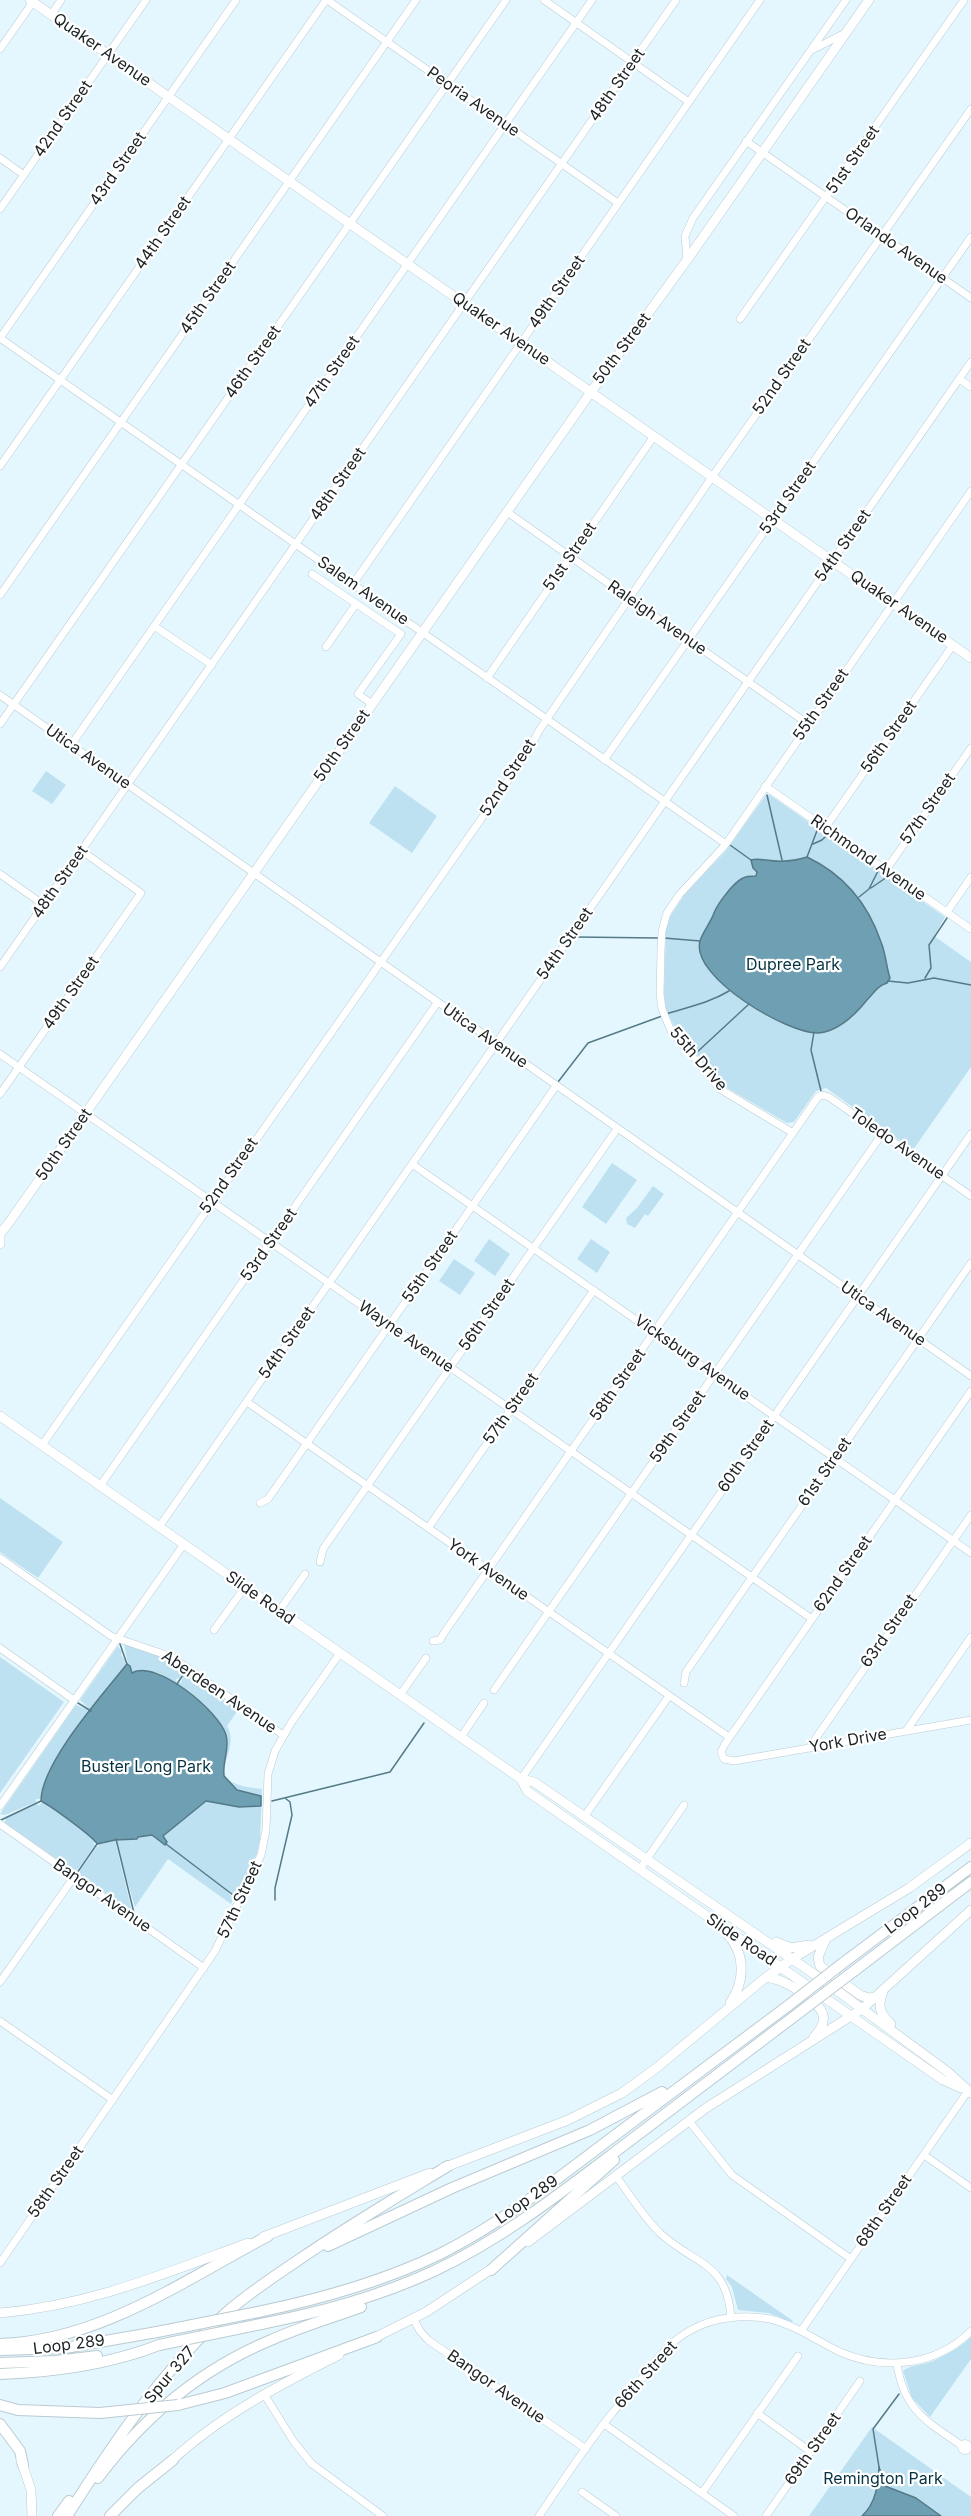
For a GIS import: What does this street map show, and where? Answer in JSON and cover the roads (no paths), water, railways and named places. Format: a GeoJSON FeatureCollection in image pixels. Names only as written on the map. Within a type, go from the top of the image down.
{"type":"FeatureCollection","features":[{"type":"Feature","properties":{"kind":"highway","name":"Loop 289"},"geometry":{"type":"LineString","coordinates":[[0,2350],[65,2348],[318,2299],[414,2266],[465,2241],[516,2209],[971,1867]]}},
{"type":"Feature","properties":{"kind":"highway","name":"Loop 289"},"geometry":{"type":"LineString","coordinates":[[0,2363],[80,2359],[261,2324],[367,2298],[452,2262],[517,2224],[971,1882]]}},
{"type":"Feature","properties":{"kind":"highway"},"geometry":{"type":"LineString","coordinates":[[299,2260],[452,2188],[536,2155],[606,2123],[652,2098],[731,2048]]}},
{"type":"Feature","properties":{"kind":"highway"},"geometry":{"type":"LineString","coordinates":[[491,2270],[626,2151],[655,2121]]}},
{"type":"Feature","properties":{"kind":"highway"},"geometry":{"type":"LineString","coordinates":[[299,2260],[389,2200],[448,2166]]}},
{"type":"Feature","properties":{"kind":"highway"},"geometry":{"type":"LineString","coordinates":[[0,2343],[57,2337],[110,2320],[268,2236]]}},
{"type":"Feature","properties":{"kind":"highway","name":"Spur 327"},"geometry":{"type":"LineString","coordinates":[[68,2516],[103,2459],[172,2371],[207,2332],[255,2290],[299,2260]]}},
{"type":"Feature","properties":{"kind":"highway"},"geometry":{"type":"LineString","coordinates":[[74,2516],[111,2462],[152,2417],[191,2384],[269,2340],[411,2287],[431,2278],[452,2262]]}},
{"type":"Feature","properties":{"kind":"highway"},"geometry":{"type":"LineString","coordinates":[[0,2405],[18,2410],[100,2413],[178,2405],[225,2393],[376,2337]]}},
{"type":"Feature","properties":{"kind":"highway"},"geometry":{"type":"LineString","coordinates":[[0,2374],[82,2366],[128,2357],[159,2345]]}},
{"type":"Feature","properties":{"kind":"highway"},"geometry":{"type":"LineString","coordinates":[[0,2424],[20,2451],[23,2465]]}},
{"type":"Feature","properties":{"kind":"highway"},"geometry":{"type":"LineString","coordinates":[[58,2516],[103,2459]]}},
{"type":"Feature","properties":{"kind":"highway"},"geometry":{"type":"LineString","coordinates":[[110,2516],[138,2488],[173,2460]]}},
{"type":"Feature","properties":{"kind":"main road","name":"50th Street"},"geometry":{"type":"LineString","coordinates":[[0,1244],[0,1234],[869,0]]}},
{"type":"Feature","properties":{"kind":"main road","name":"Quaker Avenue"},"geometry":{"type":"LineString","coordinates":[[31,1],[971,658]]}},
{"type":"Feature","properties":{"kind":"main road","name":"Slide Road"},"geometry":{"type":"LineString","coordinates":[[0,1416],[521,1779],[534,1782],[792,1959],[914,2047],[970,2092]]}},
{"type":"Feature","properties":{"kind":"main road","name":"Slide Road"},"geometry":{"type":"LineString","coordinates":[[521,1779],[528,1791],[717,1924],[943,2080],[970,2092]]}},
{"type":"Feature","properties":{"kind":"main road"},"geometry":{"type":"LineString","coordinates":[[0,2313],[56,2306],[117,2292],[568,2120],[604,2103],[648,2075],[780,1967],[909,1888],[971,1843]]}},
{"type":"Feature","properties":{"kind":"main road"},"geometry":{"type":"LineString","coordinates":[[117,2516],[173,2460],[264,2394],[413,2318],[491,2270],[724,2096],[852,2017],[881,1994],[971,1910]]}},
{"type":"Feature","properties":{"kind":"main road"},"geometry":{"type":"LineString","coordinates":[[717,1924],[733,1940],[742,1967],[739,1987],[723,2014]]}},
{"type":"Feature","properties":{"kind":"main road"},"geometry":{"type":"LineString","coordinates":[[747,1928],[763,1932],[782,1945],[791,1948],[802,1947],[827,1937]]}},
{"type":"Feature","properties":{"kind":"main road"},"geometry":{"type":"LineString","coordinates":[[827,1937],[818,1957],[820,1966],[860,1995],[868,1998],[881,1994]]}},
{"type":"Feature","properties":{"kind":"main road"},"geometry":{"type":"LineString","coordinates":[[765,1978],[777,1978],[821,2009],[822,2025],[811,2042]]}},
{"type":"Feature","properties":{"kind":"main road"},"geometry":{"type":"LineString","coordinates":[[881,1994],[879,2005],[883,2017],[914,2047]]}},
{"type":"Feature","properties":{"kind":"main road"},"geometry":{"type":"LineString","coordinates":[[0,2432],[12,2444],[23,2465],[31,2490],[32,2516]]}},
{"type":"Feature","properties":{"kind":"street"},"geometry":{"type":"LineString","coordinates":[[51,15],[61,0]]}},
{"type":"Feature","properties":{"kind":"street","name":"42nd Street"},"geometry":{"type":"LineString","coordinates":[[0,209],[146,0]]}},
{"type":"Feature","properties":{"kind":"street","name":"43rd Street"},"geometry":{"type":"LineString","coordinates":[[0,338],[236,0]]}},
{"type":"Feature","properties":{"kind":"street","name":"Peoria Avenue"},"geometry":{"type":"LineString","coordinates":[[327,0],[618,204]]}},
{"type":"Feature","properties":{"kind":"street","name":"44th Street"},"geometry":{"type":"LineString","coordinates":[[0,466],[327,0]]}},
{"type":"Feature","properties":{"kind":"street","name":"45th Street"},"geometry":{"type":"LineString","coordinates":[[0,595],[416,0]]}},
{"type":"Feature","properties":{"kind":"street","name":"46th Street"},"geometry":{"type":"LineString","coordinates":[[0,724],[506,0]]}},
{"type":"Feature","properties":{"kind":"street"},"geometry":{"type":"LineString","coordinates":[[544,0],[689,102]]}},
{"type":"Feature","properties":{"kind":"street","name":"47th Street"},"geometry":{"type":"LineString","coordinates":[[71,745],[592,0]]}},
{"type":"Feature","properties":{"kind":"street","name":"48th Street"},"geometry":{"type":"LineString","coordinates":[[0,967],[676,0]]}},
{"type":"Feature","properties":{"kind":"street","name":"49th Street"},"geometry":{"type":"LineString","coordinates":[[353,584],[760,0]]}},
{"type":"Feature","properties":{"kind":"street"},"geometry":{"type":"LineString","coordinates":[[687,260],[684,243],[687,229],[846,0]]}},
{"type":"Feature","properties":{"kind":"street","name":"51st Street"},"geometry":{"type":"LineString","coordinates":[[740,320],[964,0]]}},
{"type":"Feature","properties":{"kind":"street"},"geometry":{"type":"LineString","coordinates":[[0,50],[31,1]]}},
{"type":"Feature","properties":{"kind":"street"},"geometry":{"type":"LineString","coordinates":[[809,52],[845,33]]}},
{"type":"Feature","properties":{"kind":"street","name":"52nd Street"},"geometry":{"type":"LineString","coordinates":[[42,1445],[524,758],[546,720],[712,477],[971,109]]}},
{"type":"Feature","properties":{"kind":"street","name":"Orlando Avenue"},"geometry":{"type":"LineString","coordinates":[[746,141],[971,298]]}},
{"type":"Feature","properties":{"kind":"street"},"geometry":{"type":"LineString","coordinates":[[0,158],[24,175]]}},
{"type":"Feature","properties":{"kind":"street","name":"53rd Street"},"geometry":{"type":"LineString","coordinates":[[604,760],[971,237]]}},
{"type":"Feature","properties":{"kind":"street","name":"Salem Avenue"},"geometry":{"type":"LineString","coordinates":[[0,338],[726,844]]}},
{"type":"Feature","properties":{"kind":"street","name":"54th Street"},"geometry":{"type":"LineString","coordinates":[[159,1527],[971,362]]}},
{"type":"Feature","properties":{"kind":"street"},"geometry":{"type":"LineString","coordinates":[[959,379],[971,387]]}},
{"type":"Feature","properties":{"kind":"street","name":"51st Street"},"geometry":{"type":"LineString","coordinates":[[487,678],[654,436]]}},
{"type":"Feature","properties":{"kind":"street","name":"55th Street"},"geometry":{"type":"LineString","coordinates":[[667,915],[679,895],[726,844],[971,491]]}},
{"type":"Feature","properties":{"kind":"street","name":"Raleigh Avenue"},"geometry":{"type":"LineString","coordinates":[[507,512],[808,724]]}},
{"type":"Feature","properties":{"kind":"street"},"geometry":{"type":"LineString","coordinates":[[312,574],[401,634],[358,694],[372,704]]}},
{"type":"Feature","properties":{"kind":"street"},"geometry":{"type":"LineString","coordinates":[[334,589],[342,576]]}},
{"type":"Feature","properties":{"kind":"street"},"geometry":{"type":"LineString","coordinates":[[326,647],[356,604]]}},
{"type":"Feature","properties":{"kind":"street"},"geometry":{"type":"LineString","coordinates":[[374,616],[382,604]]}},
{"type":"Feature","properties":{"kind":"street"},"geometry":{"type":"LineString","coordinates":[[154,626],[212,665]]}},
{"type":"Feature","properties":{"kind":"street","name":"56th Street"},"geometry":{"type":"LineString","coordinates":[[825,828],[952,645]]}},
{"type":"Feature","properties":{"kind":"street"},"geometry":{"type":"LineString","coordinates":[[381,663],[395,672]]}},
{"type":"Feature","properties":{"kind":"street","name":"Utica Avenue"},"geometry":{"type":"LineString","coordinates":[[0,695],[971,1376]]}},
{"type":"Feature","properties":{"kind":"street","name":"57th Street"},"geometry":{"type":"LineString","coordinates":[[886,870],[971,748]]}},
{"type":"Feature","properties":{"kind":"street","name":"Richmond Avenue"},"geometry":{"type":"LineString","coordinates":[[765,786],[971,929]]}},
{"type":"Feature","properties":{"kind":"street","name":"49th Street"},"geometry":{"type":"LineString","coordinates":[[0,1094],[141,893],[82,850]]}},
{"type":"Feature","properties":{"kind":"street"},"geometry":{"type":"LineString","coordinates":[[0,874],[44,905]]}},
{"type":"Feature","properties":{"kind":"street"},"geometry":{"type":"LineString","coordinates":[[947,912],[971,877]]}},
{"type":"Feature","properties":{"kind":"street","name":"55th Drive"},"geometry":{"type":"LineString","coordinates":[[667,915],[662,931],[660,994],[662,1009],[669,1027],[720,1089],[793,1133]]}},
{"type":"Feature","properties":{"kind":"street","name":"53rd Street"},"geometry":{"type":"LineString","coordinates":[[100,1486],[437,1003]]}},
{"type":"Feature","properties":{"kind":"street","name":"Wayne Avenue"},"geometry":{"type":"LineString","coordinates":[[0,1054],[812,1619]]}},
{"type":"Feature","properties":{"kind":"street","name":"55th Street"},"geometry":{"type":"LineString","coordinates":[[260,1503],[268,1499],[556,1086]]}},
{"type":"Feature","properties":{"kind":"street","name":"58th Street"},"geometry":{"type":"LineString","coordinates":[[433,1641],[440,1640],[815,1101],[822,1095]]}},
{"type":"Feature","properties":{"kind":"street","name":"Toledo Avenue"},"geometry":{"type":"LineString","coordinates":[[822,1095],[829,1097],[971,1196]]}},
{"type":"Feature","properties":{"kind":"street","name":"56th Street"},"geometry":{"type":"LineString","coordinates":[[320,1562],[321,1553],[617,1129]]}},
{"type":"Feature","properties":{"kind":"street","name":"59th Street"},"geometry":{"type":"LineString","coordinates":[[494,1690],[882,1134]]}},
{"type":"Feature","properties":{"kind":"street","name":"60th Street"},"geometry":{"type":"LineString","coordinates":[[521,1779],[971,1134]]}},
{"type":"Feature","properties":{"kind":"street","name":"Vicksburg Avenue"},"geometry":{"type":"LineString","coordinates":[[412,1164],[971,1553]]}},
{"type":"Feature","properties":{"kind":"street","name":"61st Street"},"geometry":{"type":"LineString","coordinates":[[684,1683],[686,1672],[971,1263]]}},
{"type":"Feature","properties":{"kind":"street","name":"57th Street"},"geometry":{"type":"LineString","coordinates":[[428,1528],[594,1290]]}},
{"type":"Feature","properties":{"kind":"street","name":"62nd Street"},"geometry":{"type":"LineString","coordinates":[[724,1759],[722,1748],[729,1737],[971,1391]]}},
{"type":"Feature","properties":{"kind":"street","name":"York Avenue"},"geometry":{"type":"LineString","coordinates":[[247,1402],[729,1737]]}},
{"type":"Feature","properties":{"kind":"street","name":"63rd Street"},"geometry":{"type":"LineString","coordinates":[[808,1748],[971,1515]]}},
{"type":"Feature","properties":{"kind":"street"},"geometry":{"type":"LineString","coordinates":[[0,1806],[184,1544]]}},
{"type":"Feature","properties":{"kind":"street","name":"Aberdeen Avenue"},"geometry":{"type":"LineString","coordinates":[[0,1558],[111,1636],[172,1658],[283,1735]]}},
{"type":"Feature","properties":{"kind":"street"},"geometry":{"type":"LineString","coordinates":[[279,1611],[305,1574]]}},
{"type":"Feature","properties":{"kind":"street"},"geometry":{"type":"LineString","coordinates":[[214,1630],[245,1587]]}},
{"type":"Feature","properties":{"kind":"street"},"geometry":{"type":"LineString","coordinates":[[906,1731],[971,1637]]}},
{"type":"Feature","properties":{"kind":"street"},"geometry":{"type":"LineString","coordinates":[[0,1648],[74,1700]]}},
{"type":"Feature","properties":{"kind":"street","name":"57th Street"},"geometry":{"type":"LineString","coordinates":[[113,2100],[219,1946],[260,1860],[266,1830],[268,1774],[275,1751],[283,1735],[340,1653]]}},
{"type":"Feature","properties":{"kind":"street"},"geometry":{"type":"LineString","coordinates":[[400,1695],[426,1658]]}},
{"type":"Feature","properties":{"kind":"street"},"geometry":{"type":"LineString","coordinates":[[584,1817],[669,1696]]}},
{"type":"Feature","properties":{"kind":"street"},"geometry":{"type":"LineString","coordinates":[[461,1737],[483,1703]]}},
{"type":"Feature","properties":{"kind":"street","name":"York Drive"},"geometry":{"type":"LineString","coordinates":[[724,1759],[734,1761],[971,1720]]}},
{"type":"Feature","properties":{"kind":"street"},"geometry":{"type":"LineString","coordinates":[[639,1869],[684,1805]]}},
{"type":"Feature","properties":{"kind":"street","name":"Bangor Avenue"},"geometry":{"type":"LineString","coordinates":[[0,1824],[204,1968]]}},
{"type":"Feature","properties":{"kind":"street"},"geometry":{"type":"LineString","coordinates":[[0,1982],[74,1877]]}},
{"type":"Feature","properties":{"kind":"street"},"geometry":{"type":"LineString","coordinates":[[0,2021],[113,2100]]}},
{"type":"Feature","properties":{"kind":"street","name":"68th Street"},"geometry":{"type":"LineString","coordinates":[[801,2331],[970,2092]]}},
{"type":"Feature","properties":{"kind":"street","name":"58th Street"},"geometry":{"type":"LineString","coordinates":[[0,2263],[113,2100]]}},
{"type":"Feature","properties":{"kind":"street"},"geometry":{"type":"LineString","coordinates":[[689,2121],[732,2175],[851,2259]]}},
{"type":"Feature","properties":{"kind":"street"},"geometry":{"type":"LineString","coordinates":[[924,2155],[971,2188]]}},
{"type":"Feature","properties":{"kind":"street"},"geometry":{"type":"LineString","coordinates":[[616,2176],[656,2229],[721,2279],[729,2296],[731,2318]]}},
{"type":"Feature","properties":{"kind":"street","name":"Bangor Avenue"},"geometry":{"type":"LineString","coordinates":[[413,2318],[428,2340],[586,2449]]}},
{"type":"Feature","properties":{"kind":"street","name":"66th Street"},"geometry":{"type":"LineString","coordinates":[[539,2516],[604,2424],[660,2355],[676,2340],[698,2326],[731,2318],[771,2319],[801,2331]]}},
{"type":"Feature","properties":{"kind":"street"},"geometry":{"type":"LineString","coordinates":[[801,2331],[853,2357],[872,2362],[897,2364],[934,2355],[950,2348],[971,2331]]}},
{"type":"Feature","properties":{"kind":"street"},"geometry":{"type":"LineString","coordinates":[[702,2493],[798,2355]]}},
{"type":"Feature","properties":{"kind":"street"},"geometry":{"type":"LineString","coordinates":[[897,2364],[902,2388],[916,2412],[968,2446]]}},
{"type":"Feature","properties":{"kind":"street","name":"69th Street"},"geometry":{"type":"LineString","coordinates":[[766,2516],[860,2381]]}},
{"type":"Feature","properties":{"kind":"street"},"geometry":{"type":"LineString","coordinates":[[264,2394],[294,2442],[312,2464],[383,2516]]}},
{"type":"Feature","properties":{"kind":"street"},"geometry":{"type":"LineString","coordinates":[[757,2414],[811,2452]]}},
{"type":"Feature","properties":{"kind":"street"},"geometry":{"type":"LineString","coordinates":[[604,2424],[702,2493],[724,2513],[734,2516]]}},
{"type":"Feature","properties":{"kind":"street"},"geometry":{"type":"LineString","coordinates":[[582,2492],[616,2516]]}},
{"type":"Feature","properties":{"kind":"waterway"},"geometry":{"type":"LineString","coordinates":[[767,795],[782,860]]}},
{"type":"Feature","properties":{"kind":"waterway"},"geometry":{"type":"LineString","coordinates":[[807,857],[818,828]]}},
{"type":"Feature","properties":{"kind":"waterway"},"geometry":{"type":"LineString","coordinates":[[813,844],[827,835]]}},
{"type":"Feature","properties":{"kind":"waterway"},"geometry":{"type":"LineString","coordinates":[[730,845],[751,860]]}},
{"type":"Feature","properties":{"kind":"waterway"},"geometry":{"type":"LineString","coordinates":[[859,897],[869,889],[878,871]]}},
{"type":"Feature","properties":{"kind":"waterway"},"geometry":{"type":"LineString","coordinates":[[871,888],[887,877]]}},
{"type":"Feature","properties":{"kind":"waterway"},"geometry":{"type":"LineString","coordinates":[[925,978],[931,968],[929,945],[947,918]]}},
{"type":"Feature","properties":{"kind":"waterway"},"geometry":{"type":"LineString","coordinates":[[575,937],[659,938]]}},
{"type":"Feature","properties":{"kind":"waterway"},"geometry":{"type":"LineString","coordinates":[[664,938],[700,941]]}},
{"type":"Feature","properties":{"kind":"waterway"},"geometry":{"type":"LineString","coordinates":[[888,981],[908,983],[934,978],[971,985]]}},
{"type":"Feature","properties":{"kind":"waterway"},"geometry":{"type":"LineString","coordinates":[[666,1014],[706,1002],[729,991]]}},
{"type":"Feature","properties":{"kind":"waterway"},"geometry":{"type":"LineString","coordinates":[[695,1054],[749,1004]]}},
{"type":"Feature","properties":{"kind":"waterway"},"geometry":{"type":"LineString","coordinates":[[558,1082],[588,1043],[662,1016]]}},
{"type":"Feature","properties":{"kind":"waterway"},"geometry":{"type":"LineString","coordinates":[[814,1032],[811,1050],[821,1091]]}},
{"type":"Feature","properties":{"kind":"waterway"},"geometry":{"type":"LineString","coordinates":[[120,1644],[127,1664]]}},
{"type":"Feature","properties":{"kind":"waterway"},"geometry":{"type":"LineString","coordinates":[[177,1684],[185,1672]]}},
{"type":"Feature","properties":{"kind":"waterway"},"geometry":{"type":"LineString","coordinates":[[78,1703],[91,1711]]}},
{"type":"Feature","properties":{"kind":"waterway"},"geometry":{"type":"LineString","coordinates":[[272,1801],[390,1772],[424,1723]]}},
{"type":"Feature","properties":{"kind":"waterway"},"geometry":{"type":"LineString","coordinates":[[275,1900],[275,1888],[292,1815],[290,1802],[285,1798]]}},
{"type":"Feature","properties":{"kind":"waterway"},"geometry":{"type":"LineString","coordinates":[[1,1820],[41,1801]]}},
{"type":"Feature","properties":{"kind":"waterway"},"geometry":{"type":"LineString","coordinates":[[116,1839],[134,1913]]}},
{"type":"Feature","properties":{"kind":"waterway"},"geometry":{"type":"LineString","coordinates":[[77,1873],[97,1844]]}},
{"type":"Feature","properties":{"kind":"waterway"},"geometry":{"type":"LineString","coordinates":[[166,1844],[237,1898]]}},
{"type":"Feature","properties":{"kind":"waterway"},"geometry":{"type":"LineString","coordinates":[[879,2467],[873,2429],[899,2394]]}},
{"type":"Feature","properties":{"kind":"park label","name":"Dupree Park"},"geometry":{"type":"Point","coordinates":[793,965]}},
{"type":"Feature","properties":{"kind":"park label","name":"Buster Long Park"},"geometry":{"type":"Point","coordinates":[146,1767]}},
{"type":"Feature","properties":{"kind":"park label","name":"Remington Park"},"geometry":{"type":"Point","coordinates":[883,2479]}}]}
